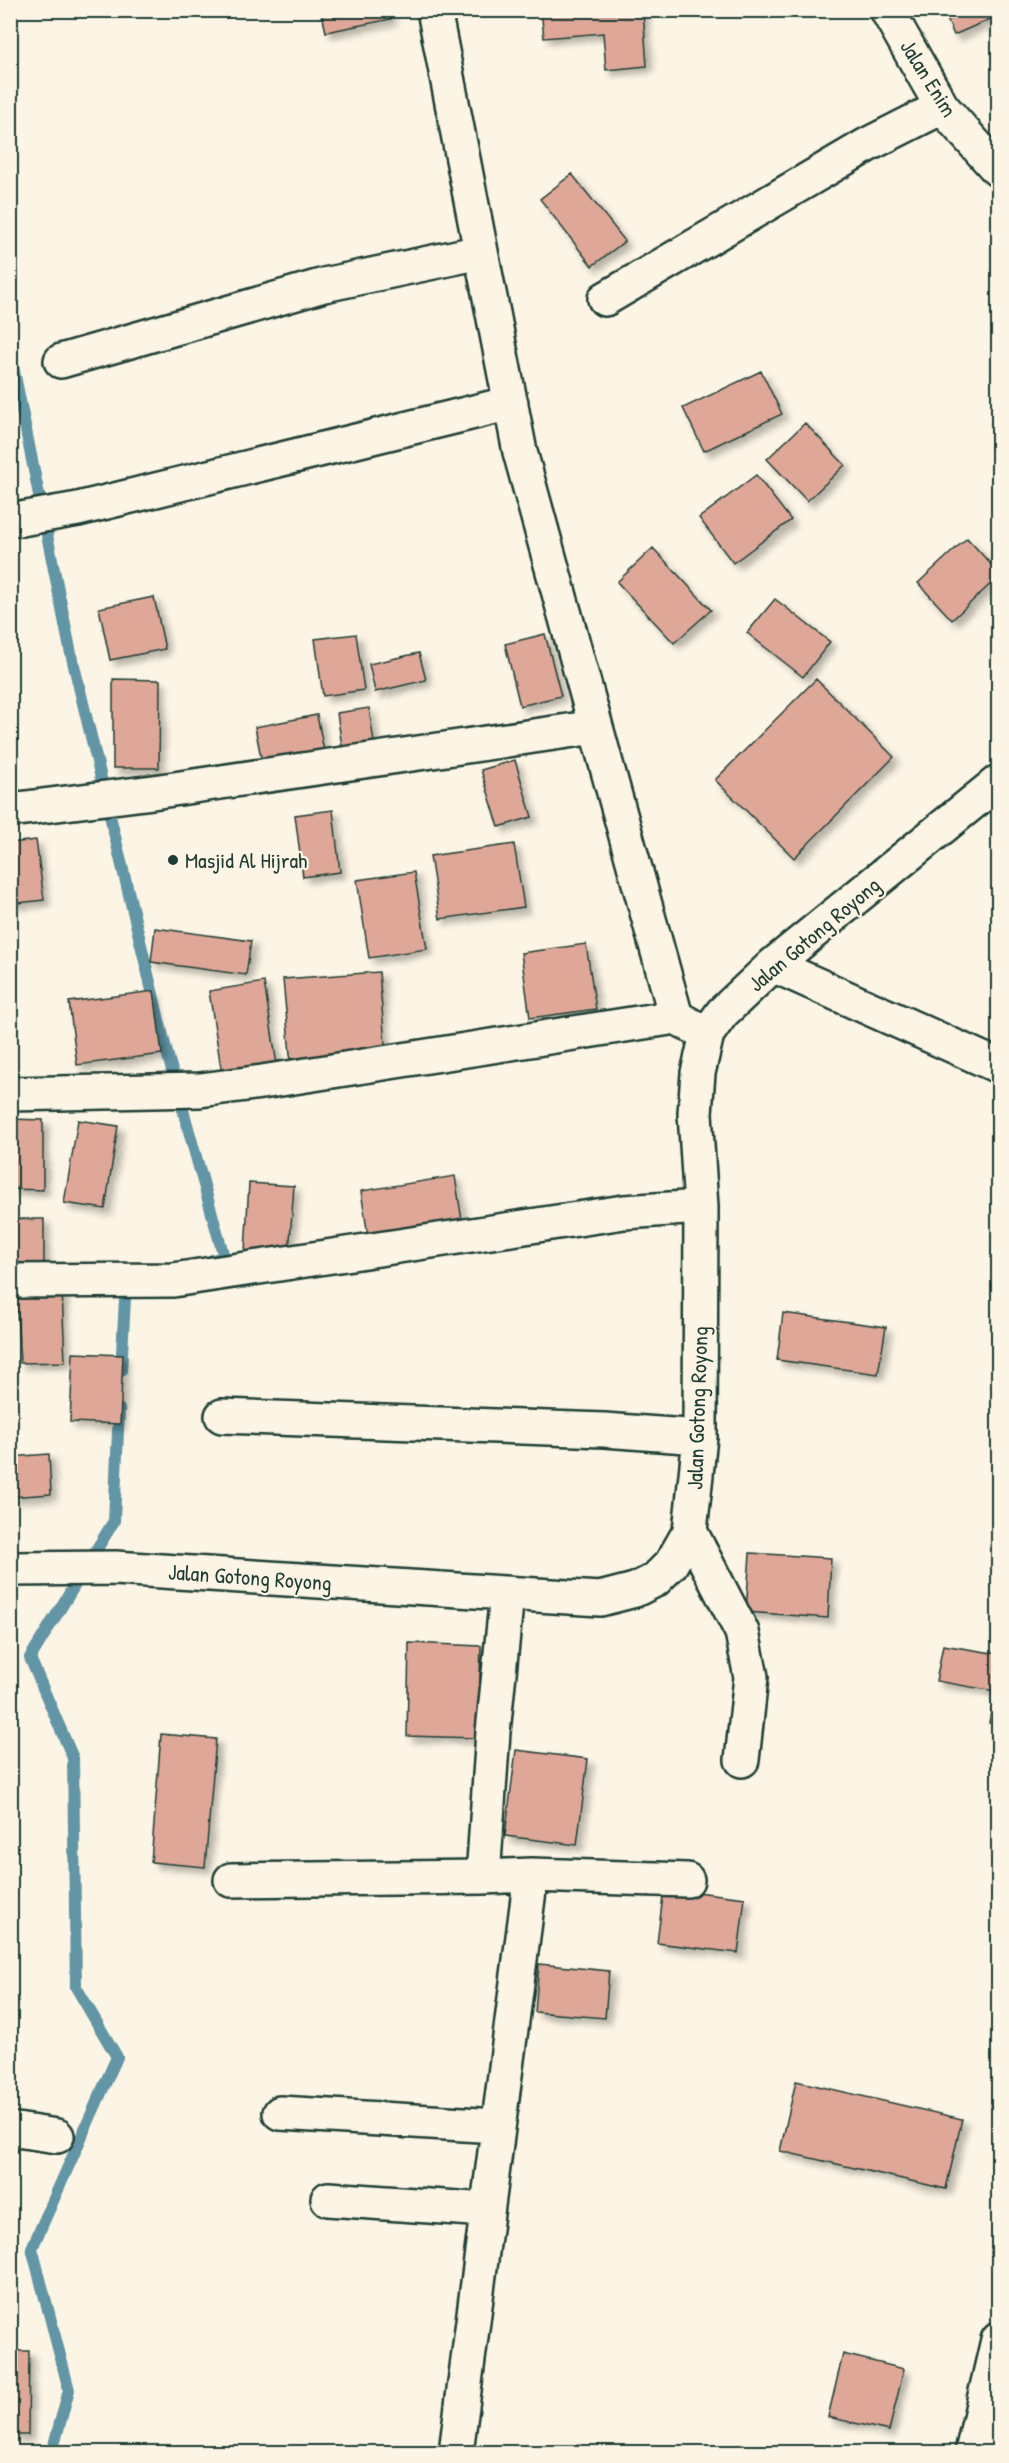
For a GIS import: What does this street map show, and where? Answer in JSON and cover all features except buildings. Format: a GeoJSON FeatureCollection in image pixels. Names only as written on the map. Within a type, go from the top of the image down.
{"type":"FeatureCollection","features":[{"type":"Feature","properties":{"kind":"street"},"geometry":{"type":"LineString","coordinates":[[434,10],[520,452],[676,1017]]}},
{"type":"Feature","properties":{"kind":"street","name":"Jalan Enim"},"geometry":{"type":"LineString","coordinates":[[887,10],[942,107],[999,170]]}},
{"type":"Feature","properties":{"kind":"street"},"geometry":{"type":"LineString","coordinates":[[605,298],[867,145],[942,107]]}},
{"type":"Feature","properties":{"kind":"street"},"geometry":{"type":"LineString","coordinates":[[61,361],[324,285],[481,252]]}},
{"type":"Feature","properties":{"kind":"street"},"geometry":{"type":"LineString","coordinates":[[16,518],[78,509],[511,404]]}},
{"type":"Feature","properties":{"kind":"street"},"geometry":{"type":"LineString","coordinates":[[10,810],[153,792],[595,727]]}},
{"type":"Feature","properties":{"kind":"street","name":"Jalan Gotong Royong"},"geometry":{"type":"LineString","coordinates":[[10,1569],[115,1568],[600,1599],[635,1590],[655,1580],[671,1564],[690,1531],[700,1437],[701,1207],[695,1113],[698,1073],[707,1034],[722,1013],[773,965],[999,782]]}},
{"type":"Feature","properties":{"kind":"street"},"geometry":{"type":"LineString","coordinates":[[773,965],[999,1066]]}},
{"type":"Feature","properties":{"kind":"street"},"geometry":{"type":"LineString","coordinates":[[10,1094],[200,1090],[676,1017],[707,1034]]}},
{"type":"Feature","properties":{"kind":"street"},"geometry":{"type":"LineString","coordinates":[[10,1281],[173,1280],[624,1212],[701,1207]]}},
{"type":"Feature","properties":{"kind":"street"},"geometry":{"type":"LineString","coordinates":[[222,1416],[604,1430],[700,1437]]}},
{"type":"Feature","properties":{"kind":"street"},"geometry":{"type":"LineString","coordinates":[[690,1531],[742,1632],[751,1677],[742,1760]]}},
{"type":"Feature","properties":{"kind":"street"},"geometry":{"type":"LineString","coordinates":[[483,1877],[493,1732],[507,1593]]}},
{"type":"Feature","properties":{"kind":"street"},"geometry":{"type":"LineString","coordinates":[[456,2452],[531,1875]]}},
{"type":"Feature","properties":{"kind":"street"},"geometry":{"type":"LineString","coordinates":[[231,1880],[531,1875],[687,1880]]}},
{"type":"Feature","properties":{"kind":"street"},"geometry":{"type":"LineString","coordinates":[[280,2113],[497,2126]]}},
{"type":"Feature","properties":{"kind":"street"},"geometry":{"type":"LineString","coordinates":[[10,2129],[57,2136]]}},
{"type":"Feature","properties":{"kind":"street"},"geometry":{"type":"LineString","coordinates":[[327,2199],[487,2210]]}},
{"type":"Feature","properties":{"kind":"street"},"geometry":{"type":"LineString","coordinates":[[972,2452],[999,2340]]}},
{"type":"Feature","properties":{"kind":"waterway"},"geometry":{"type":"LineString","coordinates":[[10,351],[70,649],[166,1049],[224,1257],[212,1260]]}},
{"type":"Feature","properties":{"kind":"waterway"},"geometry":{"type":"LineString","coordinates":[[121,1371],[126,1281]]}},
{"type":"Feature","properties":{"kind":"waterway"},"geometry":{"type":"LineString","coordinates":[[52,2452],[69,2390],[32,2248],[117,2057],[76,1987],[73,1758],[30,1658],[114,1521],[119,1409]]}},
{"type":"Feature","properties":{"kind":"place","name":"Masjid Al Hijrah"},"geometry":{"type":"Point","coordinates":[173,860]}}]}
